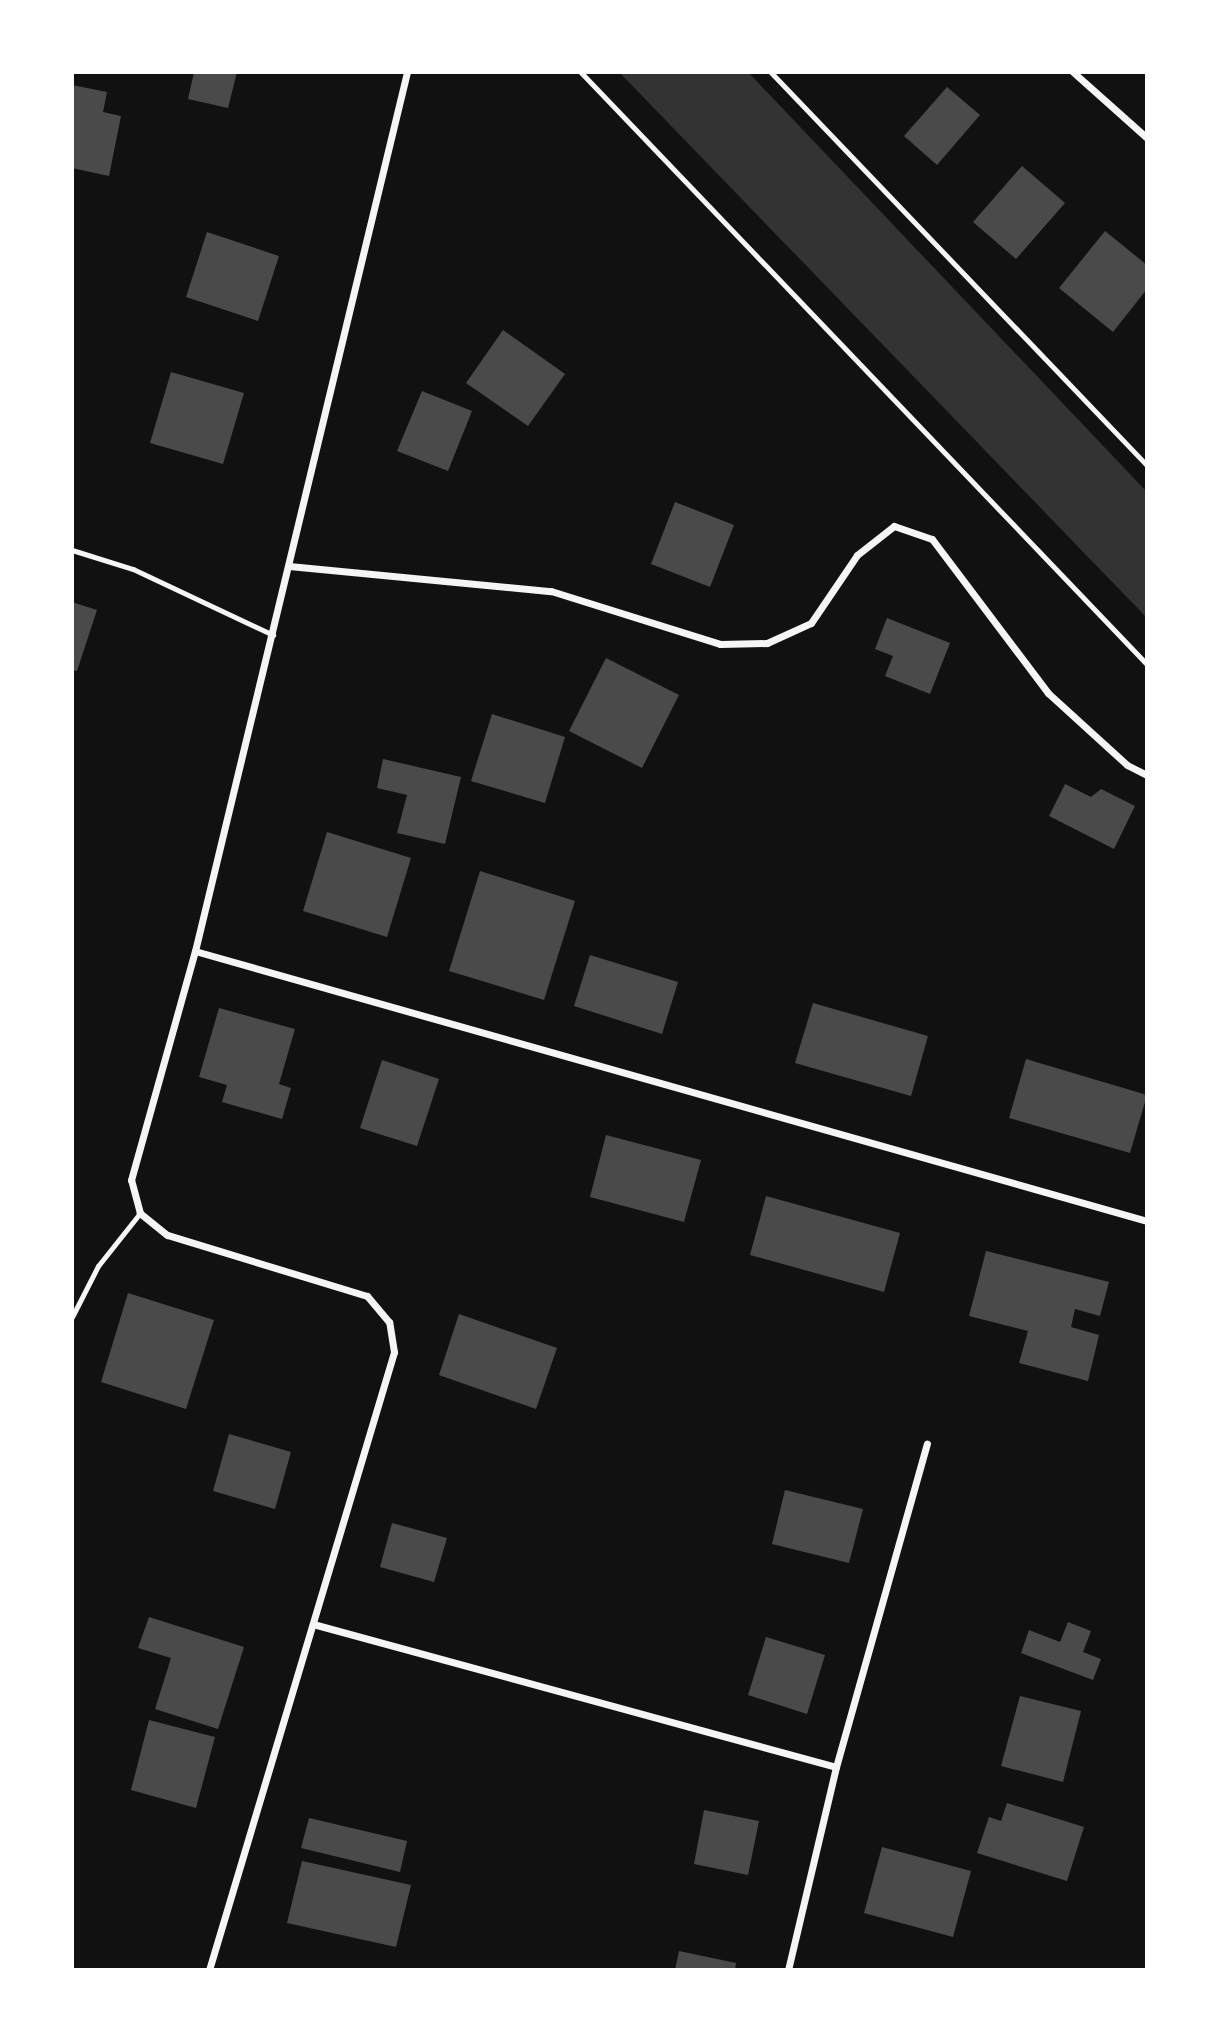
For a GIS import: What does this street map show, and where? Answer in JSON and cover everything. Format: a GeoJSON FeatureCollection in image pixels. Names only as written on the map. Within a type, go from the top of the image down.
{"type":"FeatureCollection","features":[{"type":"Feature","properties":{"kind":"street"},"geometry":{"type":"LineString","coordinates":[[209,1970],[394,1352],[389,1322],[367,1296],[167,1234],[140,1213],[131,1180],[195,951],[407,72]]}},
{"type":"Feature","properties":{"kind":"street"},"geometry":{"type":"LineString","coordinates":[[1073,72],[1147,138]]}},
{"type":"Feature","properties":{"kind":"street"},"geometry":{"type":"LineString","coordinates":[[289,566],[551,591],[720,644],[767,643],[811,623],[857,555],[894,526],[932,539],[1048,693],[1128,765],[1147,775]]}},
{"type":"Feature","properties":{"kind":"street"},"geometry":{"type":"LineString","coordinates":[[195,951],[1147,1221]]}},
{"type":"Feature","properties":{"kind":"street"},"geometry":{"type":"LineString","coordinates":[[788,1970],[836,1767],[927,1444]]}},
{"type":"Feature","properties":{"kind":"street"},"geometry":{"type":"LineString","coordinates":[[313,1624],[836,1767]]}},
{"type":"Feature","properties":{"kind":"lane"},"geometry":{"type":"LineString","coordinates":[[72,550],[133,569],[272,635]]}},
{"type":"Feature","properties":{"kind":"lane"},"geometry":{"type":"LineString","coordinates":[[72,1317],[98,1266],[140,1213]]}},
{"type":"Feature","properties":{"kind":"path"},"geometry":{"type":"LineString","coordinates":[[581,72],[1147,664]]}},
{"type":"Feature","properties":{"kind":"path"},"geometry":{"type":"LineString","coordinates":[[771,72],[1147,466]]}},
{"type":"Feature","properties":{"kind":"shaded area"},"geometry":{"type":"Polygon","coordinates":[[[619,72],[748,72],[1147,492],[1147,618],[619,72]]]}},
{"type":"Feature","properties":{"kind":"building"},"geometry":{"type":"Polygon","coordinates":[[[194,72],[237,72],[228,108],[188,99],[194,72]]]}},
{"type":"Feature","properties":{"kind":"building"},"geometry":{"type":"Polygon","coordinates":[[[72,85],[107,92],[103,112],[121,116],[109,176],[72,168],[72,85]]]}},
{"type":"Feature","properties":{"kind":"building"},"geometry":{"type":"Polygon","coordinates":[[[947,87],[980,115],[937,165],[904,136],[947,87]]]}},
{"type":"Feature","properties":{"kind":"building"},"geometry":{"type":"Polygon","coordinates":[[[1022,166],[1065,203],[1016,259],[973,222],[1022,166]]]}},
{"type":"Feature","properties":{"kind":"building"},"geometry":{"type":"Polygon","coordinates":[[[1105,231],[1147,265],[1147,289],[1113,332],[1059,288],[1105,231]]]}},
{"type":"Feature","properties":{"kind":"building"},"geometry":{"type":"Polygon","coordinates":[[[207,232],[279,256],[258,321],[186,297],[207,232]]]}},
{"type":"Feature","properties":{"kind":"building"},"geometry":{"type":"Polygon","coordinates":[[[503,330],[565,374],[528,426],[466,383],[503,330]]]}},
{"type":"Feature","properties":{"kind":"building"},"geometry":{"type":"Polygon","coordinates":[[[171,372],[244,393],[223,464],[150,443],[171,372]]]}},
{"type":"Feature","properties":{"kind":"building"},"geometry":{"type":"Polygon","coordinates":[[[422,391],[472,411],[448,471],[397,451],[422,391]]]}},
{"type":"Feature","properties":{"kind":"building"},"geometry":{"type":"Polygon","coordinates":[[[675,502],[734,525],[710,587],[651,564],[675,502]]]}},
{"type":"Feature","properties":{"kind":"building"},"geometry":{"type":"Polygon","coordinates":[[[72,602],[97,610],[77,671],[72,670],[72,602]]]}},
{"type":"Feature","properties":{"kind":"building"},"geometry":{"type":"Polygon","coordinates":[[[887,618],[950,643],[930,694],[885,676],[893,656],[875,649],[887,618]]]}},
{"type":"Feature","properties":{"kind":"building"},"geometry":{"type":"Polygon","coordinates":[[[606,658],[679,695],[642,768],[569,731],[606,658]]]}},
{"type":"Feature","properties":{"kind":"building"},"geometry":{"type":"Polygon","coordinates":[[[492,714],[565,737],[545,803],[471,781],[492,714]]]}},
{"type":"Feature","properties":{"kind":"building"},"geometry":{"type":"Polygon","coordinates":[[[383,759],[461,777],[445,844],[397,833],[407,795],[377,788],[383,759]]]}},
{"type":"Feature","properties":{"kind":"building"},"geometry":{"type":"Polygon","coordinates":[[[1065,784],[1091,797],[1101,789],[1135,806],[1114,849],[1049,816],[1065,784]]]}},
{"type":"Feature","properties":{"kind":"building"},"geometry":{"type":"Polygon","coordinates":[[[327,832],[411,858],[387,937],[303,911],[327,832]]]}},
{"type":"Feature","properties":{"kind":"building"},"geometry":{"type":"Polygon","coordinates":[[[480,871],[575,901],[544,1000],[449,971],[480,871]]]}},
{"type":"Feature","properties":{"kind":"building"},"geometry":{"type":"Polygon","coordinates":[[[590,955],[678,982],[662,1034],[574,1006],[590,955]]]}},
{"type":"Feature","properties":{"kind":"building"},"geometry":{"type":"Polygon","coordinates":[[[813,1003],[928,1036],[911,1096],[795,1063],[813,1003]]]}},
{"type":"Feature","properties":{"kind":"building"},"geometry":{"type":"Polygon","coordinates":[[[219,1008],[295,1029],[279,1084],[291,1088],[282,1119],[222,1102],[227,1085],[199,1077],[219,1008]]]}},
{"type":"Feature","properties":{"kind":"building"},"geometry":{"type":"Polygon","coordinates":[[[1026,1059],[1147,1095],[1130,1153],[1009,1118],[1026,1059]]]}},
{"type":"Feature","properties":{"kind":"building"},"geometry":{"type":"Polygon","coordinates":[[[382,1060],[439,1079],[417,1146],[360,1128],[382,1060]]]}},
{"type":"Feature","properties":{"kind":"building"},"geometry":{"type":"Polygon","coordinates":[[[606,1135],[701,1160],[684,1222],[590,1197],[606,1135]]]}},
{"type":"Feature","properties":{"kind":"building"},"geometry":{"type":"Polygon","coordinates":[[[766,1196],[900,1233],[884,1292],[750,1255],[766,1196]]]}},
{"type":"Feature","properties":{"kind":"building"},"geometry":{"type":"Polygon","coordinates":[[[986,1251],[1109,1282],[1100,1316],[1075,1309],[1071,1327],[1099,1335],[1088,1381],[1019,1363],[1028,1331],[969,1316],[986,1251]]]}},
{"type":"Feature","properties":{"kind":"building"},"geometry":{"type":"Polygon","coordinates":[[[128,1293],[214,1320],[186,1409],[101,1382],[128,1293]]]}},
{"type":"Feature","properties":{"kind":"building"},"geometry":{"type":"Polygon","coordinates":[[[459,1314],[557,1348],[536,1409],[439,1375],[459,1314]]]}},
{"type":"Feature","properties":{"kind":"building"},"geometry":{"type":"Polygon","coordinates":[[[229,1434],[291,1452],[275,1509],[213,1491],[229,1434]]]}},
{"type":"Feature","properties":{"kind":"building"},"geometry":{"type":"Polygon","coordinates":[[[785,1490],[863,1509],[849,1563],[772,1544],[785,1490]]]}},
{"type":"Feature","properties":{"kind":"building"},"geometry":{"type":"Polygon","coordinates":[[[392,1523],[447,1538],[434,1582],[380,1567],[392,1523]]]}},
{"type":"Feature","properties":{"kind":"building"},"geometry":{"type":"Polygon","coordinates":[[[149,1617],[244,1647],[218,1729],[155,1709],[171,1658],[138,1648],[149,1617]]]}},
{"type":"Feature","properties":{"kind":"building"},"geometry":{"type":"Polygon","coordinates":[[[1068,1622],[1091,1631],[1083,1652],[1101,1659],[1093,1680],[1021,1653],[1029,1630],[1060,1642],[1068,1622]]]}},
{"type":"Feature","properties":{"kind":"building"},"geometry":{"type":"Polygon","coordinates":[[[766,1637],[825,1655],[807,1714],[748,1695],[766,1637]]]}},
{"type":"Feature","properties":{"kind":"building"},"geometry":{"type":"Polygon","coordinates":[[[1020,1696],[1081,1711],[1063,1782],[1001,1766],[1020,1696]]]}},
{"type":"Feature","properties":{"kind":"building"},"geometry":{"type":"Polygon","coordinates":[[[149,1720],[215,1737],[196,1808],[131,1790],[149,1720]]]}},
{"type":"Feature","properties":{"kind":"building"},"geometry":{"type":"Polygon","coordinates":[[[1007,1803],[1084,1827],[1067,1881],[977,1853],[989,1817],[1001,1821],[1007,1803]]]}},
{"type":"Feature","properties":{"kind":"building"},"geometry":{"type":"Polygon","coordinates":[[[704,1810],[759,1821],[748,1875],[694,1864],[704,1810]]]}},
{"type":"Feature","properties":{"kind":"building"},"geometry":{"type":"Polygon","coordinates":[[[309,1818],[407,1841],[400,1872],[301,1848],[309,1818]]]}},
{"type":"Feature","properties":{"kind":"building"},"geometry":{"type":"Polygon","coordinates":[[[882,1847],[971,1871],[953,1937],[864,1913],[882,1847]]]}},
{"type":"Feature","properties":{"kind":"building"},"geometry":{"type":"Polygon","coordinates":[[[302,1861],[411,1885],[396,1947],[287,1923],[302,1861]]]}},
{"type":"Feature","properties":{"kind":"building"},"geometry":{"type":"Polygon","coordinates":[[[679,1951],[736,1963],[735,1970],[675,1970],[679,1951]]]}}]}
